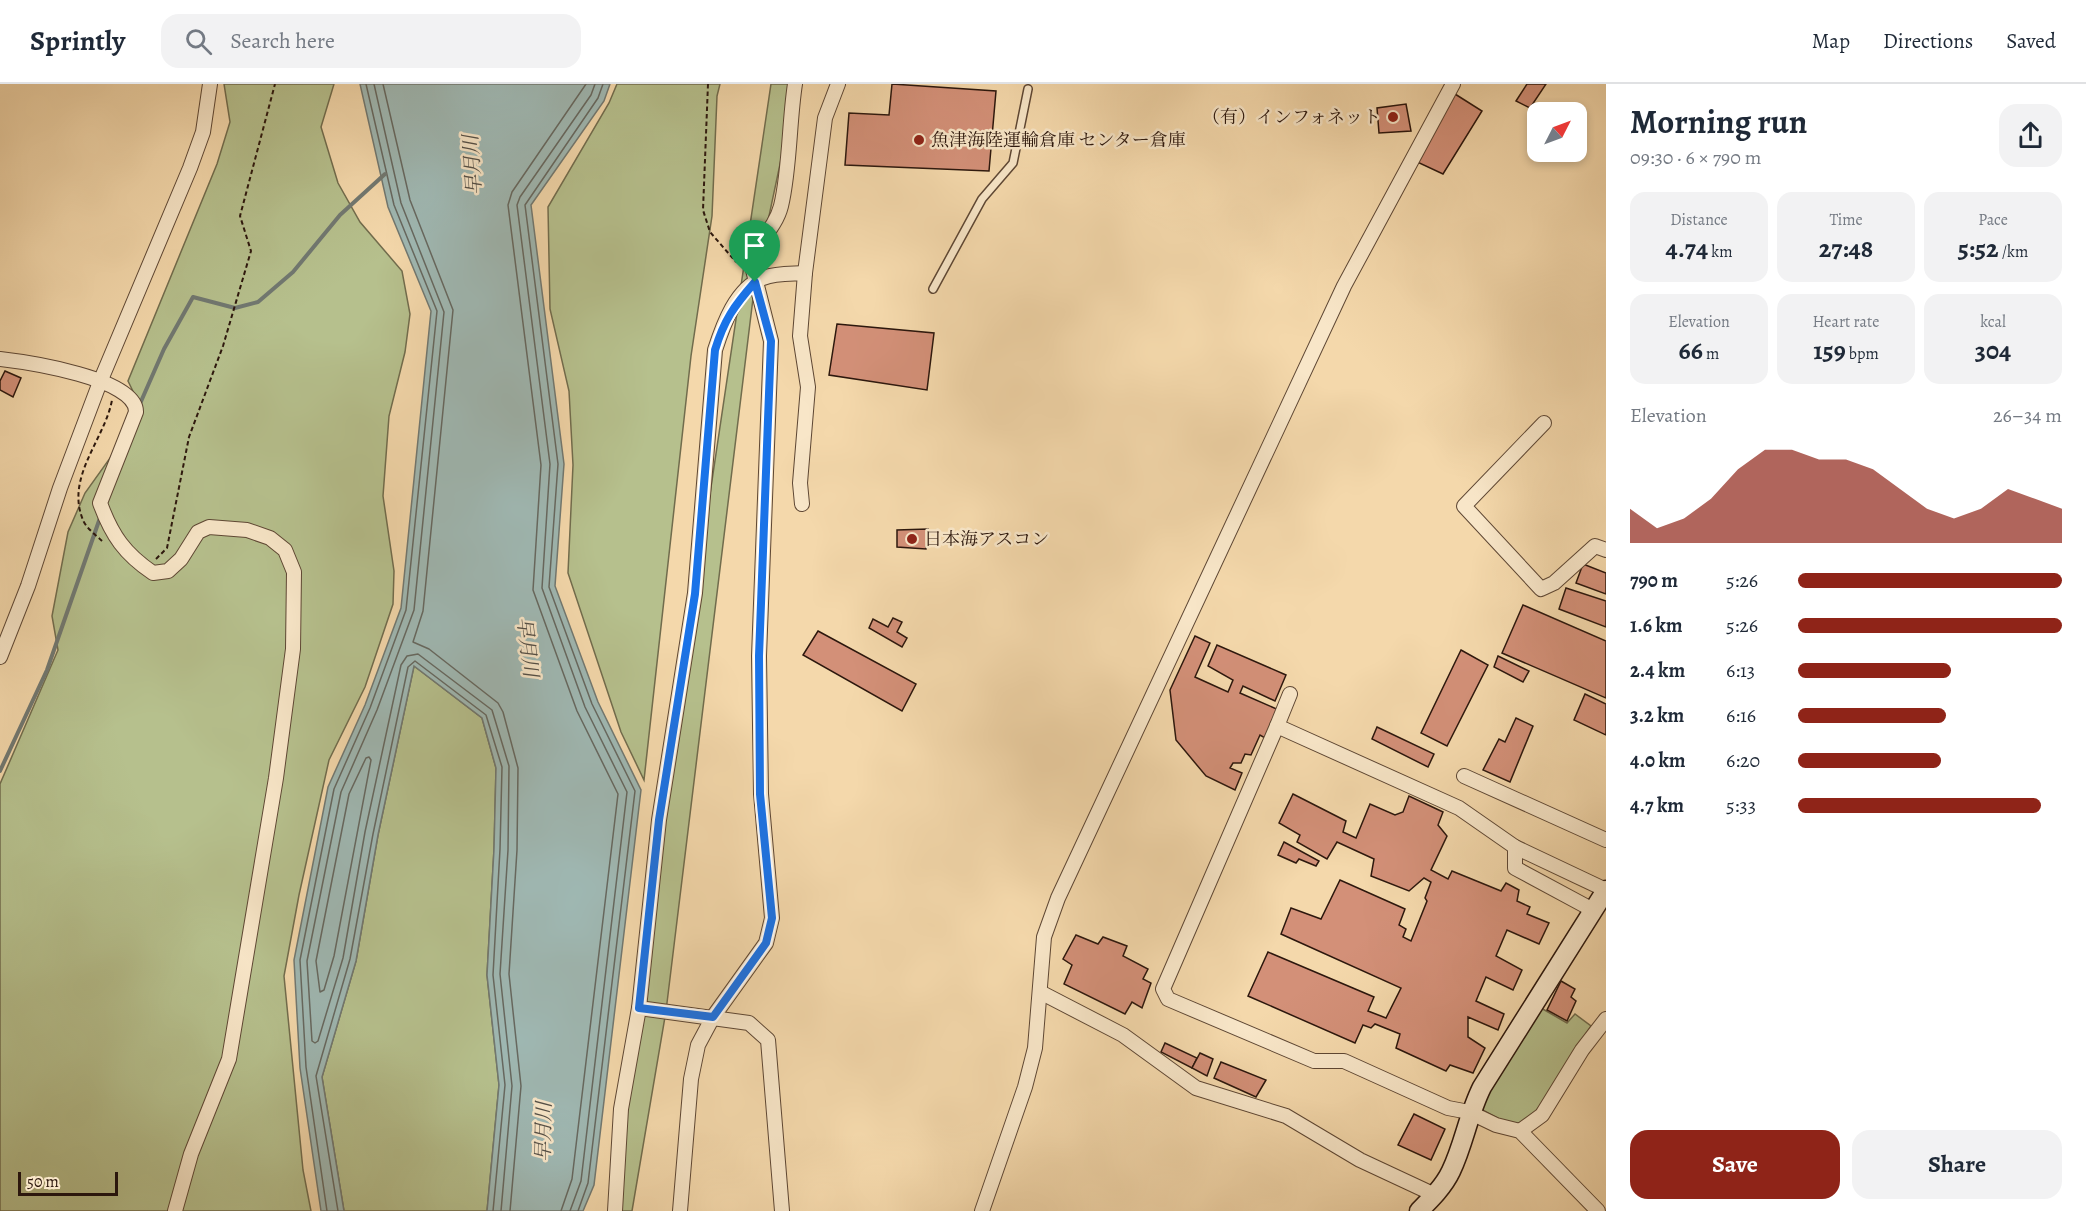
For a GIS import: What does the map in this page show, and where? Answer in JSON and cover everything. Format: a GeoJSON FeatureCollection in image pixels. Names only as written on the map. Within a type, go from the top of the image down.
{"type":"FeatureCollection","features":[{"type":"Feature","properties":{"kind":"street"},"geometry":{"type":"LineString","coordinates":[[0,657],[28,586],[60,488],[100,382],[190,168],[203,132],[210,84]]}},
{"type":"Feature","properties":{"kind":"street"},"geometry":{"type":"LineString","coordinates":[[680,1211],[692,1079],[698,1046],[713,1017],[766,943],[772,918],[760,794],[759,667],[771,341],[750,258],[759,242],[773,226],[781,206],[795,84]]}},
{"type":"Feature","properties":{"kind":"street"},"geometry":{"type":"LineString","coordinates":[[802,504],[800,483],[808,387],[800,336],[805,273],[825,118],[838,84]]}},
{"type":"Feature","properties":{"kind":"street"},"geometry":{"type":"LineString","coordinates":[[982,1211],[1025,1088],[1035,1048],[1044,937],[1058,898],[1344,286],[1453,84]]}},
{"type":"Feature","properties":{"kind":"street"},"geometry":{"type":"LineString","coordinates":[[615,1211],[621,1109],[639,1008],[659,820],[695,594],[715,350],[723,325],[732,309],[755,282],[765,276],[805,273]]}},
{"type":"Feature","properties":{"kind":"street"},"geometry":{"type":"LineString","coordinates":[[0,359],[76,371],[129,396],[136,406],[100,503],[106,521],[129,556],[153,573],[168,571],[181,559],[198,532],[209,526],[247,530],[270,538],[285,550],[294,573],[293,649],[276,778],[229,1059],[191,1154],[175,1211]]}},
{"type":"Feature","properties":{"kind":"street"},"geometry":{"type":"LineString","coordinates":[[1544,423],[1464,506],[1541,589],[1554,583],[1595,546],[1606,550]]}},
{"type":"Feature","properties":{"kind":"street"},"geometry":{"type":"LineString","coordinates":[[1290,694],[1163,989],[1168,999],[1314,1062],[1344,1062],[1448,1108],[1469,1112],[1496,1125],[1520,1131],[1598,1211]]}},
{"type":"Feature","properties":{"kind":"street"},"geometry":{"type":"LineString","coordinates":[[1277,726],[1459,808],[1515,847],[1606,890],[1482,1087],[1469,1112],[1451,1171],[1436,1195],[1419,1211]]}},
{"type":"Feature","properties":{"kind":"street"},"geometry":{"type":"LineString","coordinates":[[1464,776],[1606,840]]}},
{"type":"Feature","properties":{"kind":"street"},"geometry":{"type":"LineString","coordinates":[[1515,847],[1515,868],[1593,910]]}},
{"type":"Feature","properties":{"kind":"street"},"geometry":{"type":"LineString","coordinates":[[1040,992],[1122,1035],[1196,1088],[1286,1116],[1360,1160],[1436,1195]]}},
{"type":"Feature","properties":{"kind":"street"},"geometry":{"type":"LineString","coordinates":[[639,1008],[749,1023],[768,1040],[782,1211]]}},
{"type":"Feature","properties":{"kind":"street"},"geometry":{"type":"LineString","coordinates":[[1520,1131],[1542,1115],[1582,1050],[1606,1019]]}},
{"type":"Feature","properties":{"kind":"lane"},"geometry":{"type":"LineString","coordinates":[[933,289],[982,199],[1013,163],[1028,89]]}},
{"type":"Feature","properties":{"kind":"path"},"geometry":{"type":"LineString","coordinates":[[155,560],[167,548],[189,436],[223,346],[251,251],[240,216],[275,84]]}},
{"type":"Feature","properties":{"kind":"path"},"geometry":{"type":"LineString","coordinates":[[708,84],[703,210],[710,232],[755,282]]}},
{"type":"Feature","properties":{"kind":"path"},"geometry":{"type":"LineString","coordinates":[[100,382],[114,391],[109,417],[88,455],[78,493],[83,521],[104,543]]}},
{"type":"Feature","properties":{"kind":"green space"},"geometry":{"type":"Polygon","coordinates":[[[224,84],[334,84],[321,127],[338,183],[360,222],[402,271],[410,314],[405,352],[389,416],[383,496],[394,571],[393,604],[365,687],[329,760],[299,895],[284,976],[303,1170],[311,1211],[0,1211],[0,784],[58,650],[52,616],[68,532],[85,493],[143,412],[128,381],[217,164],[230,122],[224,84]]]}},
{"type":"Feature","properties":{"kind":"green space"},"geometry":{"type":"Polygon","coordinates":[[[617,84],[720,84],[717,96],[712,216],[691,356],[644,780],[621,732],[568,573],[573,465],[569,391],[550,309],[548,207],[609,103],[617,84]]]}},
{"type":"Feature","properties":{"kind":"green space"},"geometry":{"type":"Polygon","coordinates":[[[771,84],[797,84],[755,282],[666,1011],[632,1211],[613,1211],[692,615],[771,84]]]}},
{"type":"Feature","properties":{"kind":"green space"},"geometry":{"type":"Polygon","coordinates":[[[414,666],[482,718],[496,768],[487,975],[499,1085],[487,1211],[344,1211],[322,1077],[356,961],[378,835],[414,666]]]}},
{"type":"Feature","properties":{"kind":"green space"},"geometry":{"type":"Polygon","coordinates":[[[1541,1008],[1567,1023],[1575,1014],[1591,1026],[1549,1094],[1521,1125],[1499,1119],[1479,1108],[1541,1008]]]}},
{"type":"Feature","properties":{"kind":"water","name":"早月川"},"geometry":{"type":"Polygon","coordinates":[[[360,84],[610,84],[604,101],[531,205],[564,464],[555,586],[598,702],[641,790],[594,1185],[583,1211],[487,1211],[499,1085],[487,975],[496,768],[482,718],[414,666],[378,835],[356,961],[322,1077],[344,1211],[321,1211],[300,1068],[294,960],[328,787],[365,705],[401,608],[431,311],[388,207],[360,84]]]}},
{"type":"Feature","properties":{"kind":"building","name":"魚津海陸運輸倉庫 センター倉庫"},"geometry":{"type":"Polygon","coordinates":[[[892,84],[996,91],[989,171],[845,165],[849,113],[889,115],[892,84]]]}},
{"type":"Feature","properties":{"kind":"building"},"geometry":{"type":"Polygon","coordinates":[[[1527,84],[1546,84],[1534,102],[1527,102],[1527,106],[1516,101],[1527,84]]]}},
{"type":"Feature","properties":{"kind":"building"},"geometry":{"type":"Polygon","coordinates":[[[1455,94],[1482,111],[1443,174],[1415,161],[1455,94]]]}},
{"type":"Feature","properties":{"kind":"building"},"geometry":{"type":"Polygon","coordinates":[[[1406,104],[1411,131],[1379,133],[1377,108],[1406,104]]]}},
{"type":"Feature","properties":{"kind":"building"},"geometry":{"type":"Polygon","coordinates":[[[837,324],[934,333],[927,390],[829,375],[837,324]]]}},
{"type":"Feature","properties":{"kind":"building"},"geometry":{"type":"Polygon","coordinates":[[[5,371],[21,378],[13,397],[0,390],[0,381],[5,371]]]}},
{"type":"Feature","properties":{"kind":"building","name":"日本海アスコン"},"geometry":{"type":"Polygon","coordinates":[[[928,529],[926,549],[897,547],[897,530],[928,529]]]}},
{"type":"Feature","properties":{"kind":"building"},"geometry":{"type":"Polygon","coordinates":[[[1583,564],[1606,573],[1606,594],[1576,583],[1583,564]]]}},
{"type":"Feature","properties":{"kind":"building"},"geometry":{"type":"Polygon","coordinates":[[[1566,588],[1606,601],[1606,627],[1559,609],[1566,588]]]}},
{"type":"Feature","properties":{"kind":"building"},"geometry":{"type":"Polygon","coordinates":[[[1523,605],[1606,641],[1606,698],[1502,653],[1523,605]]]}},
{"type":"Feature","properties":{"kind":"building"},"geometry":{"type":"Polygon","coordinates":[[[893,618],[902,622],[897,632],[907,638],[902,647],[869,628],[873,619],[888,627],[893,618]]]}},
{"type":"Feature","properties":{"kind":"building"},"geometry":{"type":"Polygon","coordinates":[[[818,631],[916,684],[902,711],[803,655],[818,631]]]}},
{"type":"Feature","properties":{"kind":"building"},"geometry":{"type":"Polygon","coordinates":[[[1195,636],[1210,643],[1195,677],[1228,692],[1233,680],[1208,666],[1217,645],[1286,675],[1275,701],[1243,686],[1240,693],[1279,710],[1265,738],[1260,735],[1251,755],[1245,754],[1241,763],[1233,763],[1230,768],[1242,773],[1235,790],[1206,776],[1176,740],[1170,690],[1195,636]]]}},
{"type":"Feature","properties":{"kind":"building"},"geometry":{"type":"Polygon","coordinates":[[[1461,650],[1488,665],[1447,746],[1421,733],[1461,650]]]}},
{"type":"Feature","properties":{"kind":"building"},"geometry":{"type":"Polygon","coordinates":[[[1498,656],[1529,671],[1523,682],[1494,667],[1498,656]]]}},
{"type":"Feature","properties":{"kind":"building"},"geometry":{"type":"Polygon","coordinates":[[[1585,694],[1606,704],[1606,735],[1574,720],[1585,694]]]}},
{"type":"Feature","properties":{"kind":"building"},"geometry":{"type":"Polygon","coordinates":[[[1516,718],[1533,726],[1510,782],[1483,770],[1499,739],[1505,742],[1516,718]]]}},
{"type":"Feature","properties":{"kind":"building"},"geometry":{"type":"Polygon","coordinates":[[[1377,727],[1434,754],[1428,767],[1372,739],[1377,727]]]}},
{"type":"Feature","properties":{"kind":"building"},"geometry":{"type":"Polygon","coordinates":[[[1293,794],[1346,821],[1343,832],[1356,838],[1370,804],[1395,815],[1403,812],[1409,796],[1443,812],[1438,825],[1447,836],[1431,870],[1448,879],[1452,871],[1501,891],[1506,883],[1519,890],[1517,901],[1530,907],[1527,914],[1549,923],[1539,944],[1507,930],[1496,956],[1522,970],[1513,990],[1486,977],[1476,1001],[1504,1014],[1498,1030],[1468,1017],[1468,1037],[1485,1048],[1473,1073],[1450,1065],[1446,1071],[1396,1048],[1400,1034],[1375,1024],[1371,1028],[1363,1025],[1355,1043],[1248,996],[1268,952],[1374,997],[1368,1011],[1386,1018],[1401,988],[1281,934],[1291,908],[1321,919],[1340,880],[1405,909],[1399,925],[1406,929],[1403,937],[1411,941],[1427,901],[1425,898],[1431,882],[1424,878],[1409,891],[1371,876],[1374,859],[1337,842],[1327,859],[1297,842],[1300,835],[1279,823],[1293,794]]]}},
{"type":"Feature","properties":{"kind":"building"},"geometry":{"type":"Polygon","coordinates":[[[1284,842],[1319,861],[1316,866],[1299,859],[1296,863],[1278,855],[1284,842]]]}},
{"type":"Feature","properties":{"kind":"building"},"geometry":{"type":"Polygon","coordinates":[[[1076,935],[1098,944],[1103,937],[1127,946],[1123,956],[1148,969],[1143,979],[1151,983],[1142,1008],[1132,1002],[1125,1014],[1064,984],[1072,965],[1063,959],[1076,935]]]}},
{"type":"Feature","properties":{"kind":"building"},"geometry":{"type":"Polygon","coordinates":[[[1561,981],[1575,989],[1571,997],[1576,1001],[1567,1021],[1547,1010],[1561,981]]]}},
{"type":"Feature","properties":{"kind":"building"},"geometry":{"type":"Polygon","coordinates":[[[1165,1043],[1197,1058],[1192,1068],[1161,1052],[1165,1043]]]}},
{"type":"Feature","properties":{"kind":"building"},"geometry":{"type":"Polygon","coordinates":[[[1200,1053],[1213,1059],[1207,1076],[1192,1068],[1200,1053]]]}},
{"type":"Feature","properties":{"kind":"building"},"geometry":{"type":"Polygon","coordinates":[[[1221,1062],[1266,1080],[1256,1097],[1214,1078],[1221,1062]]]}},
{"type":"Feature","properties":{"kind":"building"},"geometry":{"type":"Polygon","coordinates":[[[1414,1114],[1445,1129],[1431,1160],[1398,1145],[1414,1114]]]}},
{"type":"Feature","properties":{"kind":"waterway"},"geometry":{"type":"LineString","coordinates":[[139,406],[164,349],[193,297],[235,308],[258,302],[293,272],[340,215],[385,174]]}},
{"type":"Feature","properties":{"kind":"waterway"},"geometry":{"type":"LineString","coordinates":[[0,771],[47,670],[101,515]]}},
{"type":"Feature","properties":{"kind":"place","name":"（有）インフォネット"},"geometry":{"type":"Point","coordinates":[1393,117]}},
{"type":"Feature","properties":{"kind":"place","name":"魚津海陸運輸倉庫 センター倉庫"},"geometry":{"type":"Point","coordinates":[919,140]}},
{"type":"Feature","properties":{"kind":"place","name":"日本海アスコン"},"geometry":{"type":"Point","coordinates":[912,539]}},
{"type":"Feature","properties":{"kind":"route"},"geometry":{"type":"LineString","coordinates":[[755,282],[771,341],[759,656],[760,794],[772,918],[766,943],[713,1017],[639,1008],[659,820],[695,594],[715,350],[723,325],[732,309],[755,282]]}}]}
